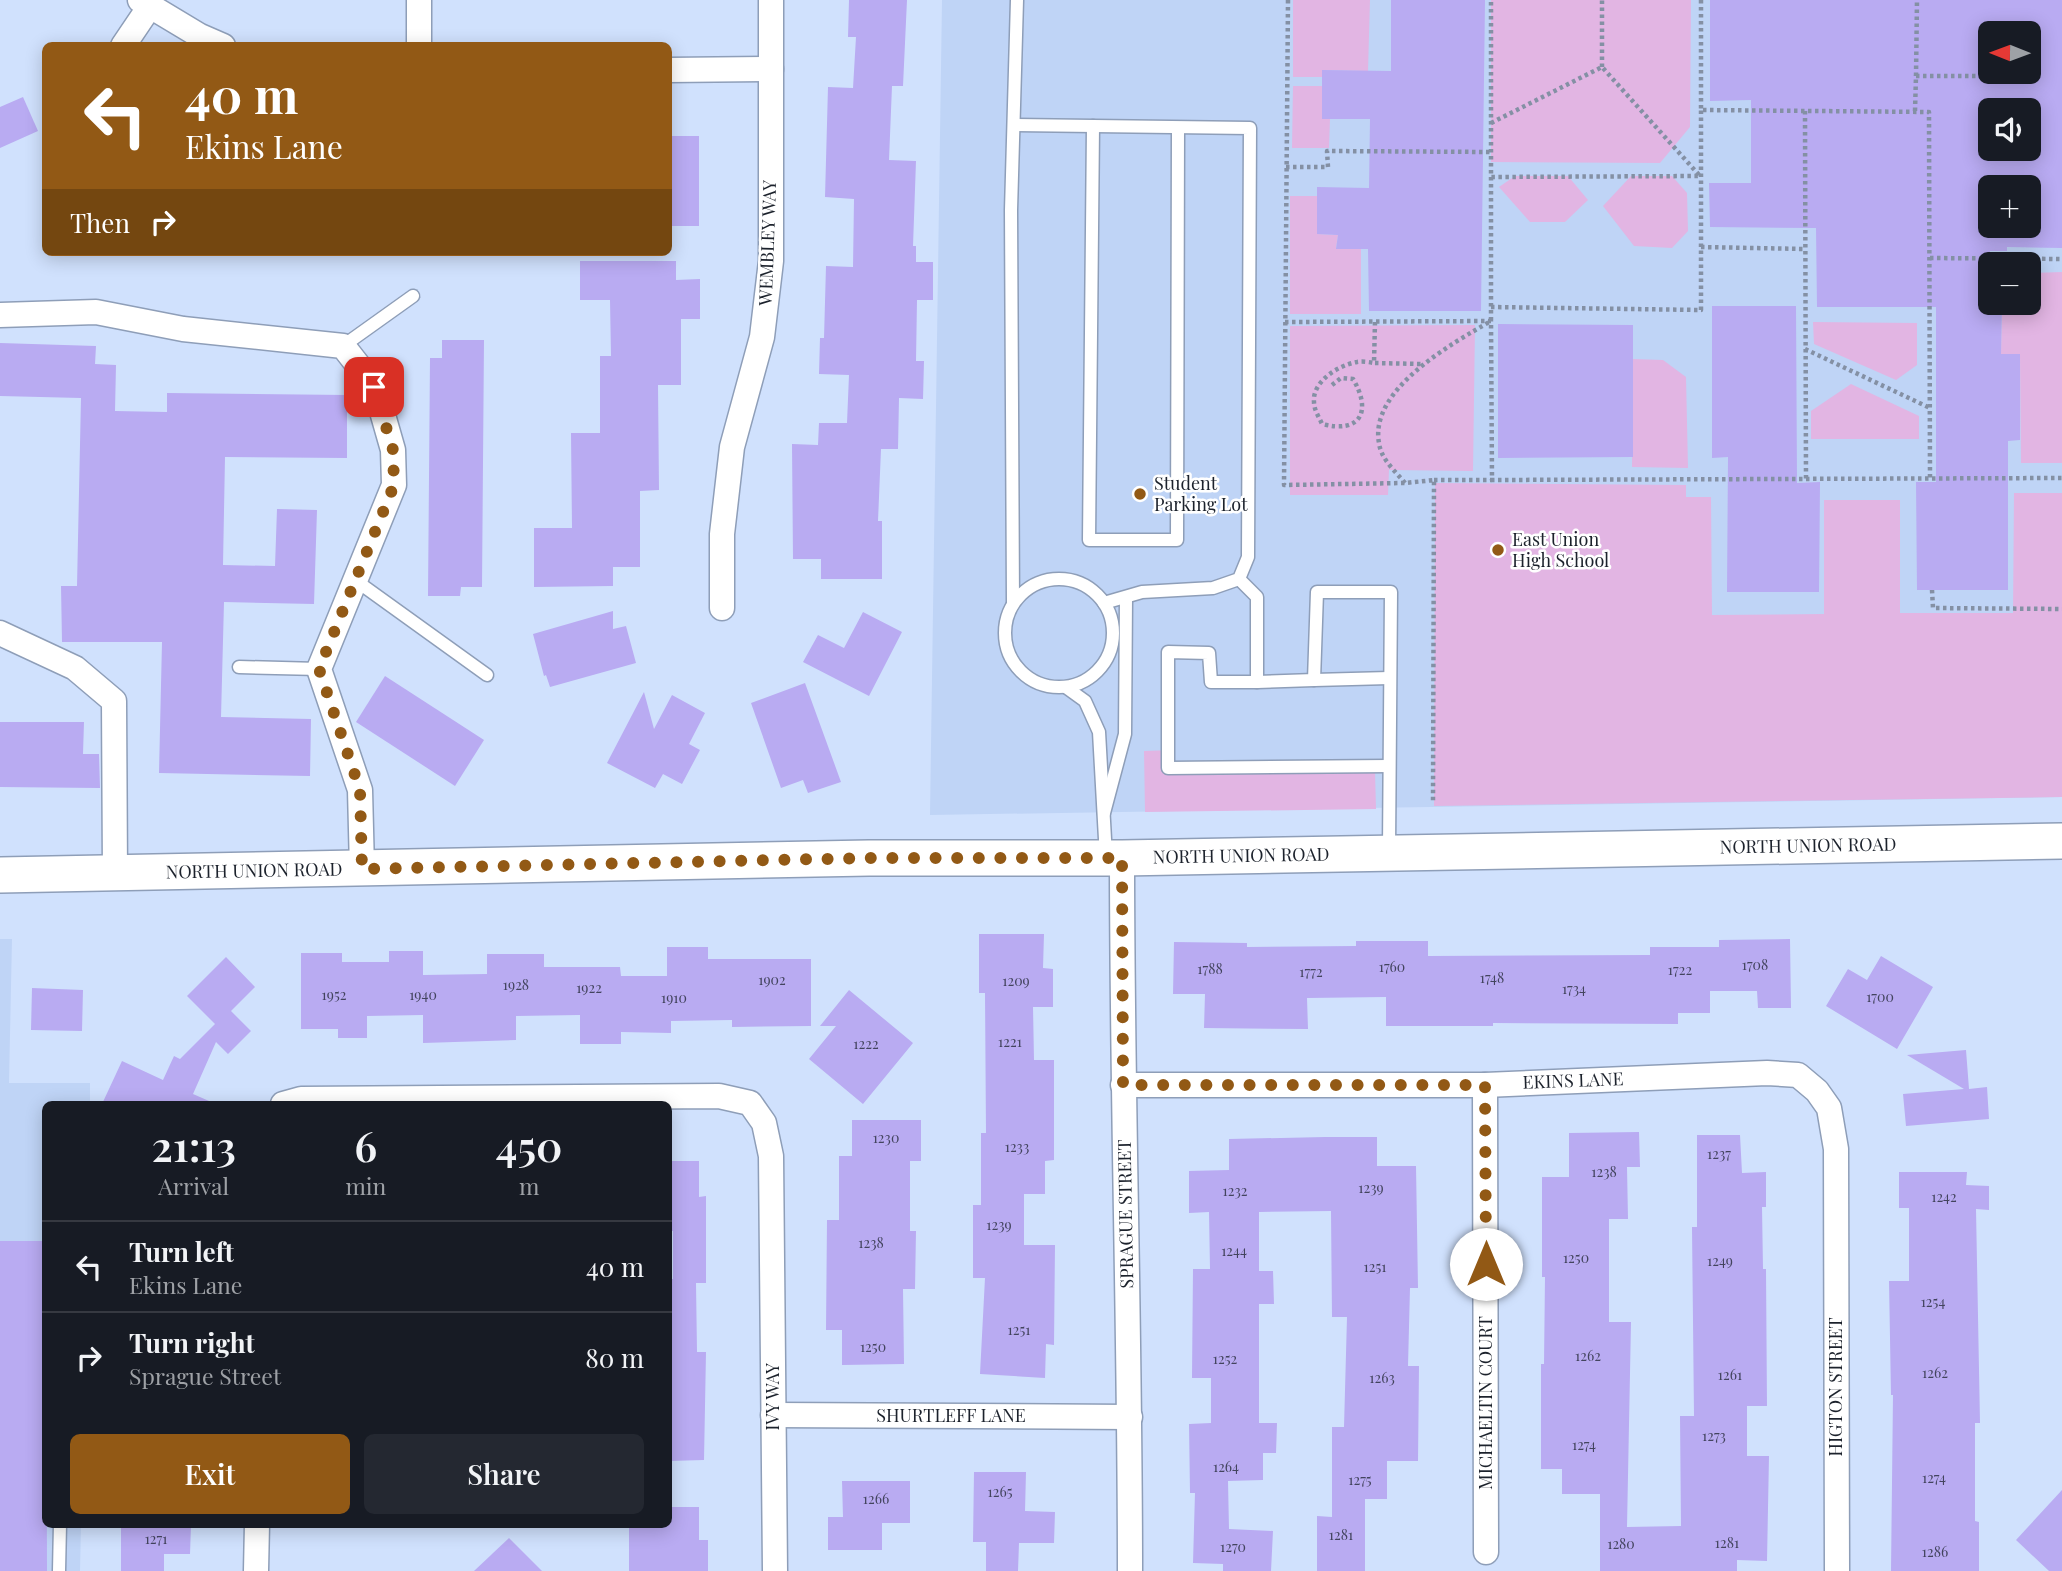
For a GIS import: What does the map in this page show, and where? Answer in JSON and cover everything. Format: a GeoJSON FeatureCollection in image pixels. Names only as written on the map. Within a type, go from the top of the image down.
{"type":"FeatureCollection","features":[{"type":"Feature","properties":{"kind":"street"},"geometry":{"type":"LineString","coordinates":[[419,0],[419,42]]}},
{"type":"Feature","properties":{"kind":"street","name":"WEMBLEY WAY"},"geometry":{"type":"LineString","coordinates":[[722,608],[722,534],[732,447],[762,337],[771,261],[771,0]]}},
{"type":"Feature","properties":{"kind":"street"},"geometry":{"type":"LineString","coordinates":[[125,42],[145,3],[214,42]]}},
{"type":"Feature","properties":{"kind":"street"},"geometry":{"type":"LineString","coordinates":[[672,70],[771,69]]}},
{"type":"Feature","properties":{"kind":"street"},"geometry":{"type":"LineString","coordinates":[[0,315],[96,312],[183,329],[343,346],[374,387],[393,450],[394,485],[319,669],[360,790],[362,869]]}},
{"type":"Feature","properties":{"kind":"street"},"geometry":{"type":"LineString","coordinates":[[0,633],[75,668],[114,701],[115,874]]}},
{"type":"Feature","properties":{"kind":"street","name":"NORTH UNION ROAD"},"geometry":{"type":"LineString","coordinates":[[0,875],[869,858],[1114,858],[2062,841]]}},
{"type":"Feature","properties":{"kind":"street","name":"SPRAGUE STREET"},"geometry":{"type":"LineString","coordinates":[[1114,858],[1123,1085],[1130,1417],[1130,1571]]}},
{"type":"Feature","properties":{"kind":"street","name":"EKINS LANE"},"geometry":{"type":"LineString","coordinates":[[1123,1085],[1485,1085],[1767,1073],[1798,1075],[1817,1091],[1829,1108],[1836,1149],[1836,1202]]}},
{"type":"Feature","properties":{"kind":"street","name":"MICHAELTIN COURT"},"geometry":{"type":"LineString","coordinates":[[1485,1085],[1486,1552]]}},
{"type":"Feature","properties":{"kind":"street","name":"IVY WAY"},"geometry":{"type":"LineString","coordinates":[[294,1101],[719,1096],[750,1103],[764,1123],[771,1156],[775,1571]]}},
{"type":"Feature","properties":{"kind":"street","name":"HIGTON STREET"},"geometry":{"type":"LineString","coordinates":[[1836,1202],[1837,1571]]}},
{"type":"Feature","properties":{"kind":"street","name":"SHURTLEFF LANE"},"geometry":{"type":"LineString","coordinates":[[772,1415],[1130,1417]]}},
{"type":"Feature","properties":{"kind":"street"},"geometry":{"type":"LineString","coordinates":[[256,1571],[257,1528]]}},
{"type":"Feature","properties":{"kind":"lane"},"geometry":{"type":"LineString","coordinates":[[1013,603],[1011,210],[1017,0]]}},
{"type":"Feature","properties":{"kind":"lane"},"geometry":{"type":"LineString","coordinates":[[1014,125],[1250,128],[1248,557],[1239,579],[1213,588],[1142,592],[1104,603]]}},
{"type":"Feature","properties":{"kind":"lane"},"geometry":{"type":"LineString","coordinates":[[1093,127],[1089,540],[1177,540],[1178,128]]}},
{"type":"Feature","properties":{"kind":"lane"},"geometry":{"type":"LineString","coordinates":[[343,346],[413,296]]}},
{"type":"Feature","properties":{"kind":"lane"},"geometry":{"type":"LineString","coordinates":[[1058,578],[1076,581],[1092,590],[1104,603],[1112,620],[1114,638],[1109,655],[1099,671],[1084,682],[1067,688],[1049,687],[1032,681],[1018,670],[1008,655],[1004,637],[1005,620],[1013,603],[1025,590],[1041,581],[1058,578]]}},
{"type":"Feature","properties":{"kind":"lane"},"geometry":{"type":"LineString","coordinates":[[1239,579],[1257,597],[1257,682]]}},
{"type":"Feature","properties":{"kind":"lane"},"geometry":{"type":"LineString","coordinates":[[355,580],[487,675]]}},
{"type":"Feature","properties":{"kind":"lane"},"geometry":{"type":"LineString","coordinates":[[1314,680],[1317,592],[1391,592],[1389,853]]}},
{"type":"Feature","properties":{"kind":"lane"},"geometry":{"type":"LineString","coordinates":[[1104,813],[1125,734],[1126,598]]}},
{"type":"Feature","properties":{"kind":"lane"},"geometry":{"type":"LineString","coordinates":[[1389,678],[1211,682],[1209,653],[1168,652],[1168,768],[1389,766]]}},
{"type":"Feature","properties":{"kind":"lane"},"geometry":{"type":"LineString","coordinates":[[239,667],[319,669]]}},
{"type":"Feature","properties":{"kind":"lane"},"geometry":{"type":"LineString","coordinates":[[1067,688],[1085,701],[1099,732],[1104,813],[1114,858]]}},
{"type":"Feature","properties":{"kind":"lane"},"geometry":{"type":"LineString","coordinates":[[59,1571],[60,1528]]}},
{"type":"Feature","properties":{"kind":"path"},"geometry":{"type":"LineString","coordinates":[[1287,0],[1284,485],[1434,480],[2062,478]]}},
{"type":"Feature","properties":{"kind":"path"},"geometry":{"type":"LineString","coordinates":[[1491,0],[1492,480]]}},
{"type":"Feature","properties":{"kind":"path"},"geometry":{"type":"LineString","coordinates":[[1602,0],[1601,67],[1700,176]]}},
{"type":"Feature","properties":{"kind":"path"},"geometry":{"type":"LineString","coordinates":[[1491,307],[1701,310],[1701,0]]}},
{"type":"Feature","properties":{"kind":"path"},"geometry":{"type":"LineString","coordinates":[[1915,111],[1917,0]]}},
{"type":"Feature","properties":{"kind":"path"},"geometry":{"type":"LineString","coordinates":[[1491,122],[1601,67]]}},
{"type":"Feature","properties":{"kind":"path"},"geometry":{"type":"LineString","coordinates":[[1916,76],[1978,76]]}},
{"type":"Feature","properties":{"kind":"path"},"geometry":{"type":"LineString","coordinates":[[1701,110],[1929,112],[1930,479]]}},
{"type":"Feature","properties":{"kind":"path"},"geometry":{"type":"LineString","coordinates":[[1805,111],[1806,479]]}},
{"type":"Feature","properties":{"kind":"path"},"geometry":{"type":"LineString","coordinates":[[1286,167],[1328,167],[1327,151],[1491,152]]}},
{"type":"Feature","properties":{"kind":"path"},"geometry":{"type":"LineString","coordinates":[[1491,177],[1700,176]]}},
{"type":"Feature","properties":{"kind":"path"},"geometry":{"type":"LineString","coordinates":[[1701,247],[1805,249]]}},
{"type":"Feature","properties":{"kind":"path"},"geometry":{"type":"LineString","coordinates":[[1930,258],[2062,260]]}},
{"type":"Feature","properties":{"kind":"path"},"geometry":{"type":"LineString","coordinates":[[1285,323],[1491,321]]}},
{"type":"Feature","properties":{"kind":"path"},"geometry":{"type":"LineString","coordinates":[[1405,483],[1386,461],[1379,443],[1379,423],[1385,408],[1423,364],[1448,345],[1491,321]]}},
{"type":"Feature","properties":{"kind":"path"},"geometry":{"type":"LineString","coordinates":[[1374,363],[1375,322]]}},
{"type":"Feature","properties":{"kind":"path"},"geometry":{"type":"LineString","coordinates":[[1805,348],[1930,408]]}},
{"type":"Feature","properties":{"kind":"path"},"geometry":{"type":"LineString","coordinates":[[1332,385],[1340,377],[1353,379],[1363,401],[1361,414],[1355,422],[1346,427],[1322,424],[1315,411],[1313,399],[1321,383],[1331,372],[1357,362],[1423,364]]}},
{"type":"Feature","properties":{"kind":"path"},"geometry":{"type":"LineString","coordinates":[[1433,803],[1434,480]]}},
{"type":"Feature","properties":{"kind":"path"},"geometry":{"type":"LineString","coordinates":[[1933,590],[1933,608],[2062,609]]}},
{"type":"Feature","properties":{"kind":"shaded area","name":"East Union High School"},"geometry":{"type":"Polygon","coordinates":[[[942,0],[2062,0],[2062,797],[930,815],[942,0]]]}},
{"type":"Feature","properties":{"kind":"shaded area"},"geometry":{"type":"Polygon","coordinates":[[[1293,0],[1370,0],[1368,71],[1322,70],[1322,77],[1293,77],[1293,0]]]}},
{"type":"Feature","properties":{"kind":"shaded area"},"geometry":{"type":"Polygon","coordinates":[[[1491,0],[1691,0],[1690,127],[1660,163],[1491,162],[1491,0]]]}},
{"type":"Feature","properties":{"kind":"shaded area"},"geometry":{"type":"Polygon","coordinates":[[[1293,86],[1322,86],[1322,119],[1330,119],[1329,148],[1292,148],[1293,86]]]}},
{"type":"Feature","properties":{"kind":"shaded area"},"geometry":{"type":"Polygon","coordinates":[[[1515,176],[1568,176],[1588,200],[1565,222],[1530,222],[1499,187],[1515,176]]]}},
{"type":"Feature","properties":{"kind":"shaded area"},"geometry":{"type":"Polygon","coordinates":[[[1631,176],[1672,176],[1687,193],[1688,231],[1672,248],[1634,246],[1603,206],[1631,176]]]}},
{"type":"Feature","properties":{"kind":"shaded area"},"geometry":{"type":"Polygon","coordinates":[[[1290,196],[1317,196],[1317,234],[1338,235],[1336,248],[1361,249],[1361,314],[1290,314],[1290,196]]]}},
{"type":"Feature","properties":{"kind":"shaded area"},"geometry":{"type":"Polygon","coordinates":[[[2062,272],[2062,463],[2021,463],[2020,355],[2001,354],[2002,315],[2041,315],[2041,273],[2062,272]]]}},
{"type":"Feature","properties":{"kind":"shaded area"},"geometry":{"type":"Polygon","coordinates":[[[1813,322],[1917,323],[1917,365],[1896,380],[1814,344],[1813,322]]]}},
{"type":"Feature","properties":{"kind":"shaded area"},"geometry":{"type":"Polygon","coordinates":[[[1475,325],[1473,471],[1389,470],[1388,495],[1290,495],[1290,326],[1475,325]]]}},
{"type":"Feature","properties":{"kind":"shaded area"},"geometry":{"type":"Polygon","coordinates":[[[1633,359],[1663,360],[1686,377],[1688,468],[1632,467],[1633,359]]]}},
{"type":"Feature","properties":{"kind":"shaded area"},"geometry":{"type":"Polygon","coordinates":[[[1851,384],[1919,416],[1919,439],[1811,439],[1811,411],[1851,384]]]}},
{"type":"Feature","properties":{"kind":"shaded area"},"geometry":{"type":"Polygon","coordinates":[[[1435,483],[1686,485],[1686,497],[1711,497],[1712,615],[1824,614],[1824,500],[1900,500],[1900,613],[2013,613],[2014,493],[2062,493],[2062,797],[1434,806],[1435,483]]]}},
{"type":"Feature","properties":{"kind":"shaded area"},"geometry":{"type":"Polygon","coordinates":[[[1174,750],[1175,774],[1375,771],[1376,809],[1145,812],[1144,751],[1174,750]]]}},
{"type":"Feature","properties":{"kind":"shaded area"},"geometry":{"type":"Polygon","coordinates":[[[0,939],[12,939],[9,1083],[90,1083],[90,1101],[42,1101],[42,1528],[81,1528],[80,1571],[0,1571],[0,939]]]}},
{"type":"Feature","properties":{"kind":"building"},"geometry":{"type":"Polygon","coordinates":[[[849,0],[907,0],[903,86],[892,86],[889,160],[916,161],[913,246],[916,246],[916,262],[933,262],[933,300],[917,300],[916,361],[924,361],[923,399],[899,398],[898,449],[881,449],[878,521],[882,521],[882,579],[821,579],[821,559],[793,559],[792,444],[818,445],[819,423],[847,423],[849,375],[819,374],[820,338],[824,338],[826,266],[853,267],[854,199],[825,197],[828,87],[853,88],[856,37],[848,37],[849,0]]]}},
{"type":"Feature","properties":{"kind":"building"},"geometry":{"type":"Polygon","coordinates":[[[1391,0],[1485,0],[1481,311],[1369,311],[1368,249],[1336,249],[1338,235],[1317,234],[1317,187],[1369,188],[1370,119],[1322,119],[1322,70],[1391,71],[1391,0]]]}},
{"type":"Feature","properties":{"kind":"building"},"geometry":{"type":"Polygon","coordinates":[[[1710,0],[2062,0],[2062,248],[2007,247],[2007,251],[1978,252],[1978,315],[2002,315],[2001,354],[2020,354],[2020,440],[2008,441],[2008,590],[1917,590],[1916,482],[1936,482],[1936,307],[1817,307],[1816,228],[1710,227],[1709,183],[1751,183],[1751,100],[1710,101],[1710,0]]]}},
{"type":"Feature","properties":{"kind":"building"},"geometry":{"type":"Polygon","coordinates":[[[23,97],[38,131],[0,148],[0,107],[23,97]]]}},
{"type":"Feature","properties":{"kind":"building"},"geometry":{"type":"Polygon","coordinates":[[[672,136],[699,136],[699,226],[672,226],[672,136]]]}},
{"type":"Feature","properties":{"kind":"building"},"geometry":{"type":"Polygon","coordinates":[[[580,261],[676,261],[676,280],[700,279],[700,319],[681,319],[681,385],[658,385],[659,490],[640,491],[640,567],[613,567],[613,586],[534,587],[534,528],[572,528],[571,433],[600,433],[600,356],[611,356],[610,300],[580,300],[580,261]]]}},
{"type":"Feature","properties":{"kind":"building"},"geometry":{"type":"Polygon","coordinates":[[[1712,306],[1796,306],[1797,483],[1820,482],[1819,592],[1727,592],[1728,457],[1712,458],[1712,306]]]}},
{"type":"Feature","properties":{"kind":"building"},"geometry":{"type":"Polygon","coordinates":[[[1498,324],[1633,325],[1633,457],[1498,458],[1498,324]]]}},
{"type":"Feature","properties":{"kind":"building"},"geometry":{"type":"Polygon","coordinates":[[[442,340],[484,340],[482,587],[461,587],[460,596],[428,596],[430,358],[442,358],[442,340]]]}},
{"type":"Feature","properties":{"kind":"building"},"geometry":{"type":"Polygon","coordinates":[[[0,343],[96,346],[95,364],[116,365],[115,411],[167,412],[167,393],[347,395],[347,458],[225,457],[223,565],[275,566],[277,509],[317,510],[314,604],[224,602],[221,717],[311,719],[310,776],[159,773],[162,642],[62,642],[61,586],[77,586],[81,398],[0,396],[0,343]]]}},
{"type":"Feature","properties":{"kind":"building"},"geometry":{"type":"Polygon","coordinates":[[[613,611],[613,629],[626,626],[636,663],[550,687],[546,675],[544,676],[533,634],[613,611]]]}},
{"type":"Feature","properties":{"kind":"building"},"geometry":{"type":"Polygon","coordinates":[[[863,612],[902,632],[869,696],[803,662],[818,635],[844,648],[863,612]]]}},
{"type":"Feature","properties":{"kind":"building"},"geometry":{"type":"Polygon","coordinates":[[[385,676],[484,740],[455,786],[356,722],[385,676]]]}},
{"type":"Feature","properties":{"kind":"building"},"geometry":{"type":"Polygon","coordinates":[[[805,683],[841,782],[808,793],[803,780],[781,788],[751,703],[805,683]]]}},
{"type":"Feature","properties":{"kind":"building"},"geometry":{"type":"Polygon","coordinates":[[[644,692],[654,729],[672,695],[705,713],[689,744],[700,750],[682,784],[663,774],[655,788],[607,763],[644,692]]]}},
{"type":"Feature","properties":{"kind":"building"},"geometry":{"type":"Polygon","coordinates":[[[0,722],[84,722],[83,754],[99,754],[100,788],[0,787],[0,722]]]}},
{"type":"Feature","properties":{"kind":"building"},"geometry":{"type":"Polygon","coordinates":[[[979,934],[1044,934],[1043,968],[1053,969],[1053,1007],[1033,1007],[1034,1060],[1054,1060],[1054,1160],[1045,1161],[1045,1194],[1024,1194],[1024,1245],[1055,1245],[1054,1345],[1046,1344],[1045,1378],[980,1374],[985,1278],[973,1278],[973,1205],[981,1205],[981,1133],[986,1133],[985,993],[979,993],[979,934]]]}},
{"type":"Feature","properties":{"kind":"building"},"geometry":{"type":"Polygon","coordinates":[[[1790,939],[1791,1008],[1758,1008],[1757,991],[1710,991],[1710,1013],[1678,1013],[1678,1024],[1493,1023],[1493,1026],[1386,1026],[1386,997],[1307,998],[1308,1029],[1204,1028],[1205,994],[1173,994],[1174,942],[1247,943],[1247,947],[1356,946],[1356,941],[1428,941],[1428,956],[1650,955],[1650,947],[1719,947],[1719,940],[1790,939]]]}},
{"type":"Feature","properties":{"kind":"building"},"geometry":{"type":"Polygon","coordinates":[[[667,947],[708,947],[708,959],[811,959],[811,1026],[732,1027],[732,1020],[671,1021],[671,1033],[621,1032],[621,1044],[580,1044],[580,1015],[516,1016],[516,1040],[423,1043],[423,1015],[367,1016],[367,1038],[338,1038],[338,1029],[301,1029],[301,953],[342,953],[342,962],[389,962],[389,951],[423,951],[423,975],[487,974],[487,954],[544,954],[544,967],[620,967],[621,976],[667,976],[667,947]]]}},
{"type":"Feature","properties":{"kind":"building"},"geometry":{"type":"Polygon","coordinates":[[[1881,956],[1933,987],[1897,1049],[1826,1006],[1848,969],[1867,980],[1881,956]]]}},
{"type":"Feature","properties":{"kind":"building"},"geometry":{"type":"Polygon","coordinates":[[[226,957],[255,987],[231,1011],[251,1031],[228,1054],[216,1042],[193,1094],[209,1101],[103,1101],[122,1061],[163,1080],[174,1056],[180,1059],[215,1024],[187,996],[226,957]]]}},
{"type":"Feature","properties":{"kind":"building"},"geometry":{"type":"Polygon","coordinates":[[[32,988],[83,990],[82,1031],[31,1030],[32,988]]]}},
{"type":"Feature","properties":{"kind":"building"},"geometry":{"type":"Polygon","coordinates":[[[849,990],[913,1043],[863,1104],[809,1059],[836,1026],[820,1026],[849,990]]]}},
{"type":"Feature","properties":{"kind":"building"},"geometry":{"type":"Polygon","coordinates":[[[1966,1050],[1969,1089],[1987,1087],[1989,1119],[1906,1126],[1903,1094],[1964,1089],[1907,1055],[1966,1050]]]}},
{"type":"Feature","properties":{"kind":"building"},"geometry":{"type":"Polygon","coordinates":[[[852,1120],[921,1120],[921,1161],[910,1161],[910,1231],[916,1231],[915,1289],[903,1289],[904,1364],[842,1365],[842,1330],[826,1330],[827,1220],[839,1220],[839,1156],[852,1156],[852,1120]]]}},
{"type":"Feature","properties":{"kind":"building"},"geometry":{"type":"Polygon","coordinates":[[[1639,1132],[1640,1167],[1627,1167],[1628,1219],[1609,1219],[1609,1322],[1631,1322],[1627,1527],[1681,1526],[1680,1416],[1694,1416],[1692,1227],[1697,1227],[1697,1135],[1740,1135],[1742,1173],[1766,1172],[1766,1207],[1762,1207],[1763,1269],[1766,1269],[1767,1406],[1747,1406],[1747,1456],[1769,1456],[1767,1561],[1737,1560],[1737,1571],[1600,1571],[1600,1494],[1562,1494],[1562,1469],[1541,1469],[1541,1364],[1544,1364],[1545,1277],[1542,1277],[1542,1177],[1569,1177],[1569,1133],[1639,1132]]]}},
{"type":"Feature","properties":{"kind":"building"},"geometry":{"type":"Polygon","coordinates":[[[1377,1137],[1377,1166],[1416,1166],[1418,1288],[1410,1288],[1408,1366],[1419,1366],[1418,1461],[1387,1461],[1387,1499],[1365,1499],[1365,1571],[1317,1571],[1317,1516],[1332,1517],[1332,1427],[1344,1427],[1347,1317],[1332,1317],[1331,1211],[1259,1212],[1259,1271],[1273,1271],[1274,1304],[1259,1304],[1259,1423],[1277,1423],[1276,1453],[1263,1453],[1263,1480],[1228,1481],[1229,1529],[1273,1531],[1271,1571],[1223,1571],[1223,1564],[1193,1563],[1195,1493],[1190,1493],[1189,1424],[1211,1423],[1211,1378],[1192,1378],[1193,1269],[1210,1269],[1209,1212],[1189,1213],[1189,1171],[1229,1170],[1229,1139],[1377,1137]]]}},
{"type":"Feature","properties":{"kind":"building"},"geometry":{"type":"Polygon","coordinates":[[[672,1161],[699,1161],[699,1197],[706,1196],[706,1283],[696,1283],[697,1352],[706,1352],[704,1460],[672,1461],[672,1161]]]}},
{"type":"Feature","properties":{"kind":"building"},"geometry":{"type":"Polygon","coordinates":[[[1899,1172],[1967,1172],[1966,1185],[1989,1186],[1989,1210],[1976,1209],[1980,1423],[1975,1423],[1975,1521],[1979,1522],[1979,1571],[1891,1571],[1893,1395],[1889,1281],[1909,1281],[1909,1208],[1899,1208],[1899,1172]]]}},
{"type":"Feature","properties":{"kind":"building"},"geometry":{"type":"Polygon","coordinates":[[[0,1241],[42,1241],[42,1528],[47,1528],[47,1571],[0,1571],[0,1241]]]}},
{"type":"Feature","properties":{"kind":"building"},"geometry":{"type":"Polygon","coordinates":[[[974,1472],[1026,1472],[1025,1511],[1055,1512],[1054,1543],[1019,1543],[1018,1571],[986,1571],[986,1542],[973,1542],[974,1472]]]}},
{"type":"Feature","properties":{"kind":"building"},"geometry":{"type":"Polygon","coordinates":[[[842,1481],[910,1481],[910,1523],[882,1523],[882,1550],[828,1550],[828,1517],[843,1517],[842,1481]]]}},
{"type":"Feature","properties":{"kind":"building"},"geometry":{"type":"Polygon","coordinates":[[[2062,1490],[2062,1571],[2049,1571],[2016,1540],[2062,1490]]]}},
{"type":"Feature","properties":{"kind":"building"},"geometry":{"type":"Polygon","coordinates":[[[672,1507],[699,1507],[699,1540],[708,1540],[708,1571],[629,1571],[629,1528],[672,1528],[672,1507]]]}},
{"type":"Feature","properties":{"kind":"building"},"geometry":{"type":"Polygon","coordinates":[[[121,1528],[191,1528],[190,1554],[164,1554],[164,1571],[121,1571],[121,1528]]]}},
{"type":"Feature","properties":{"kind":"building"},"geometry":{"type":"Polygon","coordinates":[[[509,1538],[542,1571],[474,1571],[509,1538]]]}},
{"type":"Feature","properties":{"kind":"place","name":"Student Parking Lot"},"geometry":{"type":"Point","coordinates":[1140,494]}},
{"type":"Feature","properties":{"kind":"place","name":"East Union High School"},"geometry":{"type":"Point","coordinates":[1498,550]}},
{"type":"Feature","properties":{"kind":"route"},"geometry":{"type":"LineString","coordinates":[[374,387],[393,450],[394,485],[319,669],[360,790],[362,869],[869,858],[1122,858],[1123,1085],[1485,1085],[1486,1264]]}}]}
